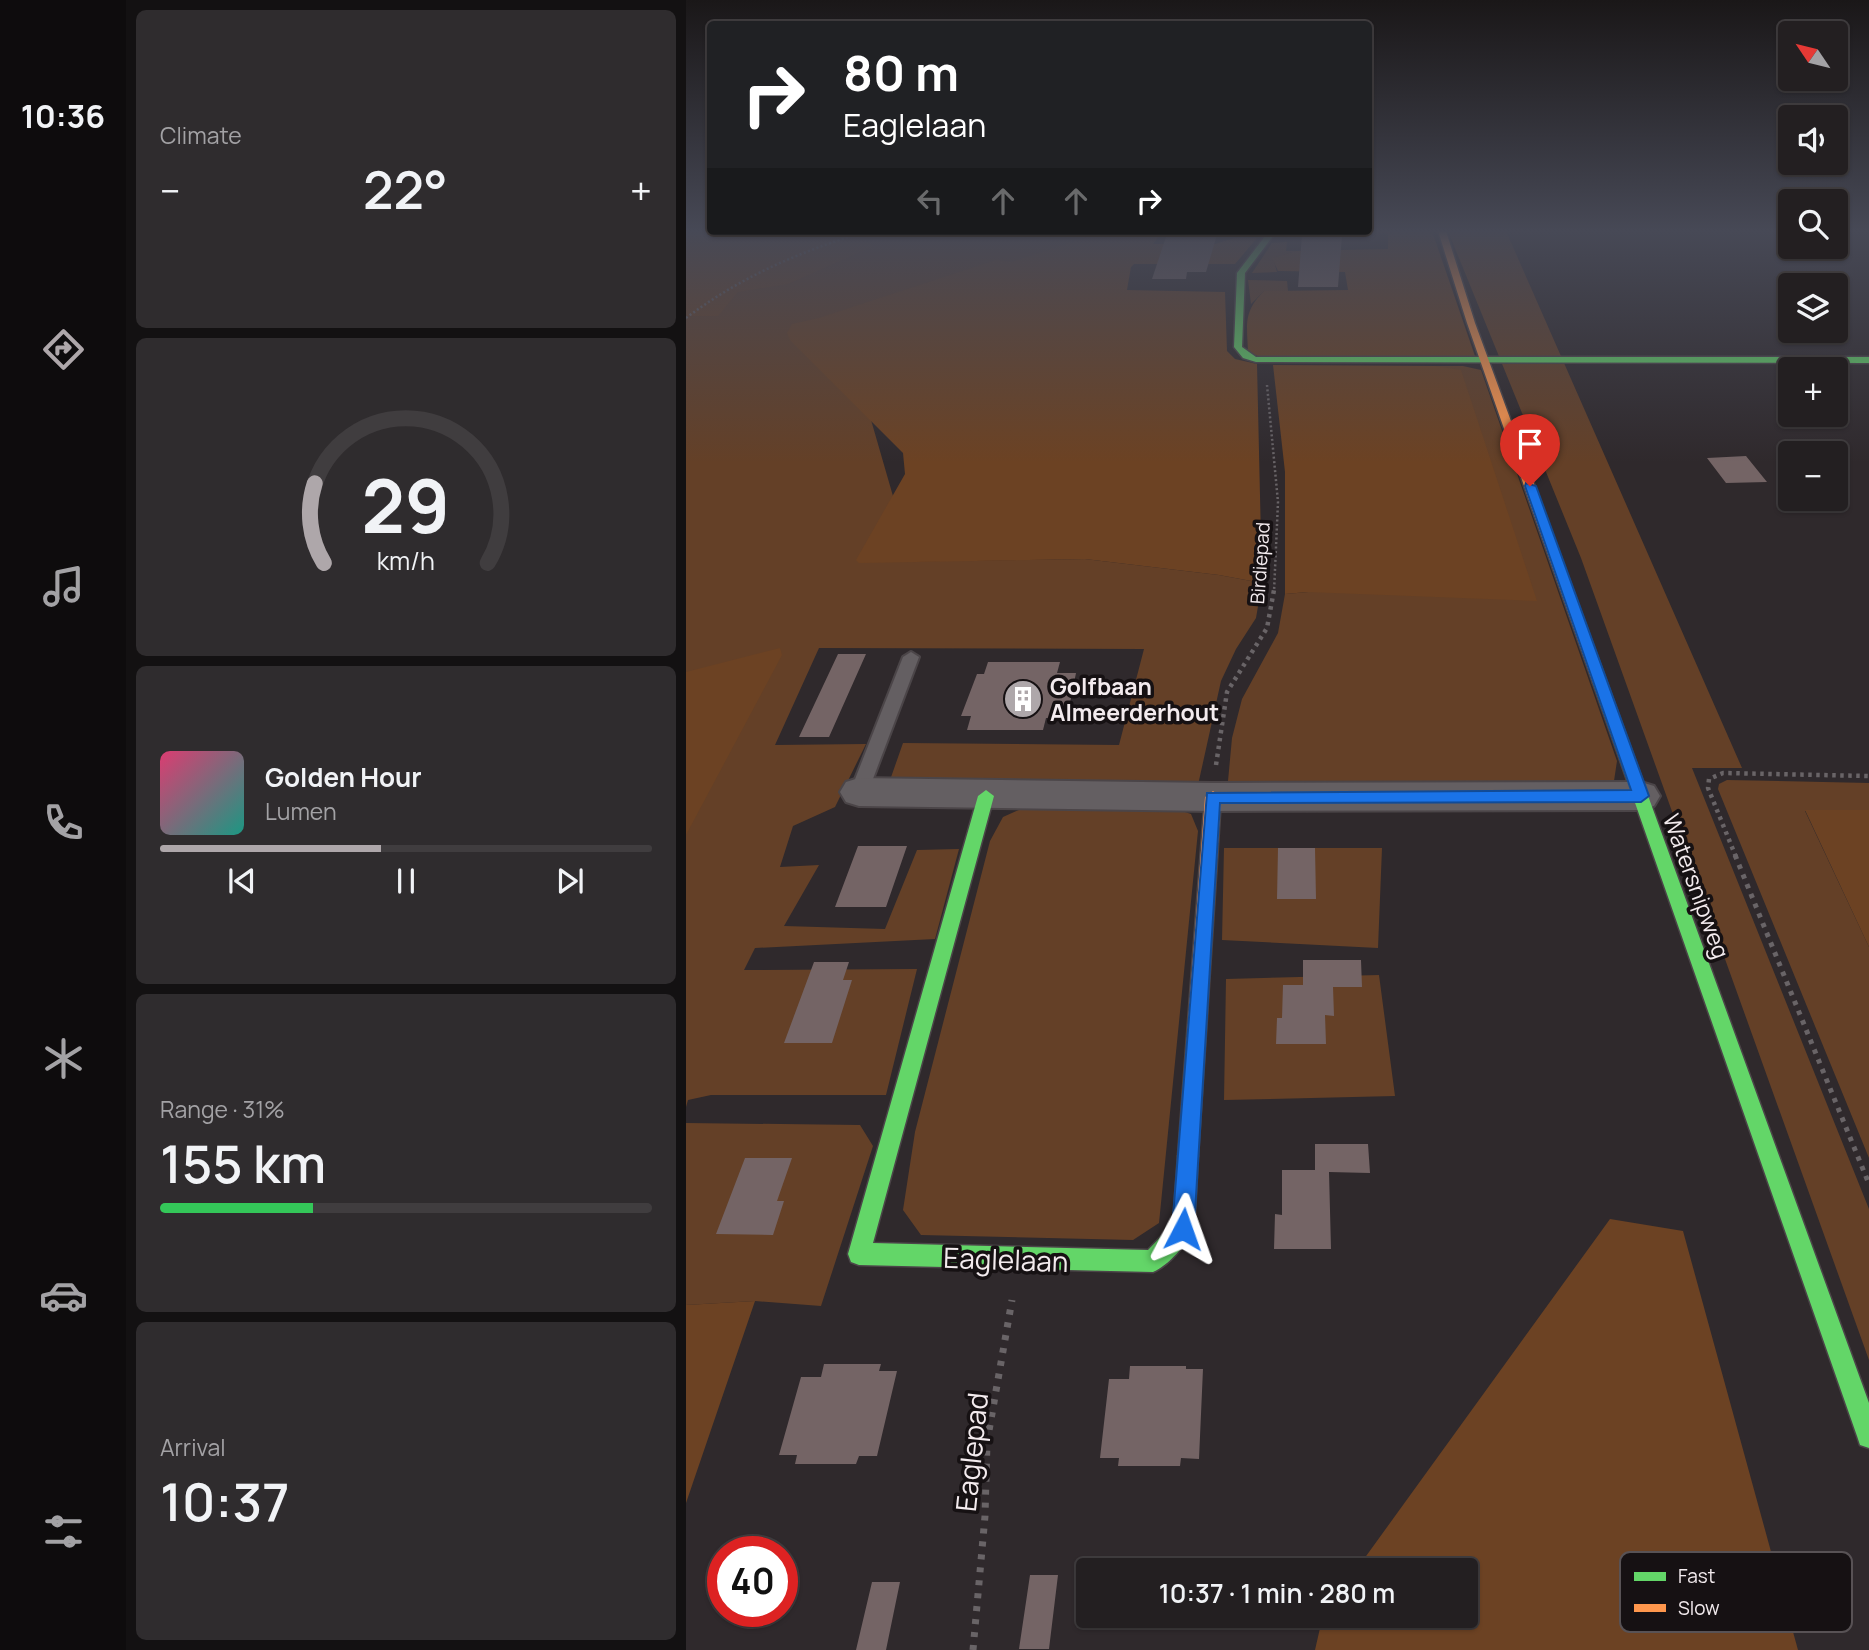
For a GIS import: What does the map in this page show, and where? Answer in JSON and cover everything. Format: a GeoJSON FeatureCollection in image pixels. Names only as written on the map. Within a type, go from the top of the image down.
{"type":"FeatureCollection","features":[{"type":"Feature","properties":{"kind":"street"},"geometry":{"type":"LineString","coordinates":[[1239,308],[1238,347],[1241,354],[1248,358],[1264,360],[1869,360]]}},
{"type":"Feature","properties":{"kind":"street","name":"Watersnipweg"},"geometry":{"type":"LineString","coordinates":[[1467,308],[1869,1436]]}},
{"type":"Feature","properties":{"kind":"street"},"geometry":{"type":"LineString","coordinates":[[859,792],[986,796],[1641,796]]}},
{"type":"Feature","properties":{"kind":"street","name":"Eaglelaan"},"geometry":{"type":"LineString","coordinates":[[986,796],[859,1254],[1019,1260],[1153,1261],[1183,1229],[1213,797]]}},
{"type":"Feature","properties":{"kind":"lane"},"geometry":{"type":"LineString","coordinates":[[859,792],[911,657]]}},
{"type":"Feature","properties":{"kind":"path"},"geometry":{"type":"LineString","coordinates":[[686,318],[701,308]]}},
{"type":"Feature","properties":{"kind":"path","name":"Birdiepad"},"geometry":{"type":"LineString","coordinates":[[1213,797],[1227,692],[1267,628],[1274,593],[1278,502],[1264,360]]}},
{"type":"Feature","properties":{"kind":"path"},"geometry":{"type":"LineString","coordinates":[[1869,776],[1723,773],[1709,779],[1709,788],[1869,1184]]}},
{"type":"Feature","properties":{"kind":"path","name":"Eaglepad"},"geometry":{"type":"LineString","coordinates":[[973,1650],[985,1516],[987,1442],[1019,1260]]}},
{"type":"Feature","properties":{"kind":"shaded area"},"geometry":{"type":"Polygon","coordinates":[[[686,308],[1002,308],[867,406],[897,510],[867,562],[1085,559],[1219,575],[1262,583],[1256,618],[1236,649],[1221,681],[1198,785],[889,783],[903,743],[1119,745],[1144,649],[819,648],[775,745],[866,744],[835,807],[793,826],[780,867],[819,865],[784,926],[885,929],[917,850],[959,849],[935,939],[755,948],[744,970],[917,969],[886,1095],[711,1095],[688,1100],[686,1107],[686,308]]]}},
{"type":"Feature","properties":{"kind":"shaded area"},"geometry":{"type":"Polygon","coordinates":[[[686,308],[725,308],[718,316],[686,316],[686,308]]]}},
{"type":"Feature","properties":{"kind":"shaded area"},"geometry":{"type":"Polygon","coordinates":[[[850,308],[1226,308],[1227,351],[1235,359],[1257,364],[1262,583],[1219,575],[1085,559],[859,563],[856,560],[905,474],[903,453],[790,340],[787,333],[792,324],[850,308]]]}},
{"type":"Feature","properties":{"kind":"shaded area"},"geometry":{"type":"Polygon","coordinates":[[[1251,308],[1458,308],[1475,356],[1260,357],[1248,352],[1251,308]]]}},
{"type":"Feature","properties":{"kind":"shaded area"},"geometry":{"type":"Polygon","coordinates":[[[1479,308],[1540,308],[1742,768],[1692,768],[1869,1209],[1869,1360],[1581,558],[1479,308]]]}},
{"type":"Feature","properties":{"kind":"shaded area"},"geometry":{"type":"Polygon","coordinates":[[[1273,365],[1434,366],[1461,370],[1537,601],[1308,592],[1285,594],[1285,472],[1273,365]]]}},
{"type":"Feature","properties":{"kind":"shaded area"},"geometry":{"type":"Polygon","coordinates":[[[1434,366],[1463,366],[1481,370],[1617,761],[1614,781],[1599,788],[1228,781],[1232,738],[1242,699],[1278,633],[1285,594],[1308,592],[1434,366]]]}},
{"type":"Feature","properties":{"kind":"shaded area"},"geometry":{"type":"Polygon","coordinates":[[[780,648],[782,655],[686,835],[686,672],[780,648]]]}},
{"type":"Feature","properties":{"kind":"shaded area"},"geometry":{"type":"Polygon","coordinates":[[[1727,780],[1869,783],[1869,810],[1805,811],[1869,947],[1869,1158],[1718,789],[1719,784],[1727,780]]]}},
{"type":"Feature","properties":{"kind":"shaded area"},"geometry":{"type":"Polygon","coordinates":[[[1030,805],[1170,807],[1191,814],[1198,831],[1159,1223],[1133,1240],[921,1235],[903,1210],[915,1132],[990,841],[1003,817],[1030,805]]]}},
{"type":"Feature","properties":{"kind":"shaded area"},"geometry":{"type":"Polygon","coordinates":[[[1805,810],[1869,810],[1869,947],[1805,810]]]}},
{"type":"Feature","properties":{"kind":"shaded area"},"geometry":{"type":"Polygon","coordinates":[[[1224,848],[1382,848],[1378,948],[1222,940],[1224,848]]]}},
{"type":"Feature","properties":{"kind":"shaded area"},"geometry":{"type":"Polygon","coordinates":[[[1379,975],[1395,1096],[1224,1100],[1226,979],[1379,975]]]}},
{"type":"Feature","properties":{"kind":"shaded area"},"geometry":{"type":"Polygon","coordinates":[[[686,1123],[860,1125],[873,1146],[821,1306],[755,1301],[686,1305],[686,1123]]]}},
{"type":"Feature","properties":{"kind":"shaded area"},"geometry":{"type":"Polygon","coordinates":[[[1610,1219],[1683,1231],[1771,1552],[1620,1552],[1620,1632],[1793,1632],[1798,1650],[1315,1650],[1320,1628],[1478,1628],[1478,1558],[1365,1558],[1610,1219]]]}},
{"type":"Feature","properties":{"kind":"shaded area"},"geometry":{"type":"Polygon","coordinates":[[[755,1301],[686,1503],[686,1305],[755,1301]]]}},
{"type":"Feature","properties":{"kind":"building"},"geometry":{"type":"Polygon","coordinates":[[[1746,456],[1767,482],[1726,483],[1707,458],[1746,456]]]}},
{"type":"Feature","properties":{"kind":"building"},"geometry":{"type":"Polygon","coordinates":[[[838,654],[866,654],[829,737],[799,737],[838,654]]]}},
{"type":"Feature","properties":{"kind":"building","name":"Golfbaan Almeerderhout"},"geometry":{"type":"Polygon","coordinates":[[[988,662],[1060,662],[1057,673],[1076,673],[1067,718],[1046,718],[1043,730],[967,730],[971,716],[961,716],[977,674],[984,674],[988,662]]]}},
{"type":"Feature","properties":{"kind":"building"},"geometry":{"type":"Polygon","coordinates":[[[858,846],[907,846],[886,907],[835,907],[858,846]]]}},
{"type":"Feature","properties":{"kind":"building"},"geometry":{"type":"Polygon","coordinates":[[[1278,848],[1315,848],[1316,899],[1277,899],[1278,848]]]}},
{"type":"Feature","properties":{"kind":"building"},"geometry":{"type":"Polygon","coordinates":[[[1303,960],[1361,960],[1362,987],[1333,987],[1334,1016],[1325,1015],[1326,1044],[1276,1044],[1277,1018],[1282,1018],[1283,985],[1303,985],[1303,960]]]}},
{"type":"Feature","properties":{"kind":"building"},"geometry":{"type":"Polygon","coordinates":[[[814,962],[849,962],[843,980],[852,980],[832,1043],[784,1043],[814,962]]]}},
{"type":"Feature","properties":{"kind":"building"},"geometry":{"type":"Polygon","coordinates":[[[1315,1144],[1368,1144],[1370,1173],[1329,1172],[1331,1249],[1274,1249],[1275,1214],[1282,1215],[1282,1170],[1315,1170],[1315,1144]]]}},
{"type":"Feature","properties":{"kind":"building"},"geometry":{"type":"Polygon","coordinates":[[[745,1158],[792,1158],[777,1201],[784,1201],[773,1235],[716,1234],[745,1158]]]}},
{"type":"Feature","properties":{"kind":"building"},"geometry":{"type":"Polygon","coordinates":[[[824,1364],[881,1364],[879,1371],[897,1371],[877,1456],[859,1456],[856,1464],[795,1464],[797,1455],[779,1455],[801,1377],[821,1377],[824,1364]]]}},
{"type":"Feature","properties":{"kind":"building"},"geometry":{"type":"Polygon","coordinates":[[[1130,1366],[1186,1366],[1186,1369],[1203,1369],[1199,1459],[1181,1458],[1180,1466],[1118,1466],[1119,1458],[1100,1458],[1109,1379],[1129,1379],[1130,1366]]]}},
{"type":"Feature","properties":{"kind":"building"},"geometry":{"type":"Polygon","coordinates":[[[1030,1575],[1058,1575],[1049,1649],[1019,1649],[1030,1575]]]}},
{"type":"Feature","properties":{"kind":"building"},"geometry":{"type":"Polygon","coordinates":[[[872,1582],[900,1582],[886,1650],[856,1650],[872,1582]]]}},
{"type":"Feature","properties":{"kind":"traffic: fast"},"geometry":{"type":"LineString","coordinates":[[1240,308],[1238,347],[1246,356],[1264,361],[1869,360]]}},
{"type":"Feature","properties":{"kind":"traffic: fast"},"geometry":{"type":"LineString","coordinates":[[1600,683],[1869,1436]]}},
{"type":"Feature","properties":{"kind":"traffic: fast"},"geometry":{"type":"LineString","coordinates":[[986,796],[859,1254],[1153,1261],[1183,1229],[1188,1156]]}},
{"type":"Feature","properties":{"kind":"traffic: slow"},"geometry":{"type":"LineString","coordinates":[[1466,308],[1600,683]]}},
{"type":"Feature","properties":{"kind":"traffic: slow"},"geometry":{"type":"LineString","coordinates":[[1188,1156],[1213,797]]}},
{"type":"Feature","properties":{"kind":"place","name":"Golfbaan Almeerderhout"},"geometry":{"type":"Point","coordinates":[1023,699]}},
{"type":"Feature","properties":{"kind":"route"},"geometry":{"type":"LineString","coordinates":[[1183,1229],[1213,797],[1641,796],[1530,486]]}}]}
